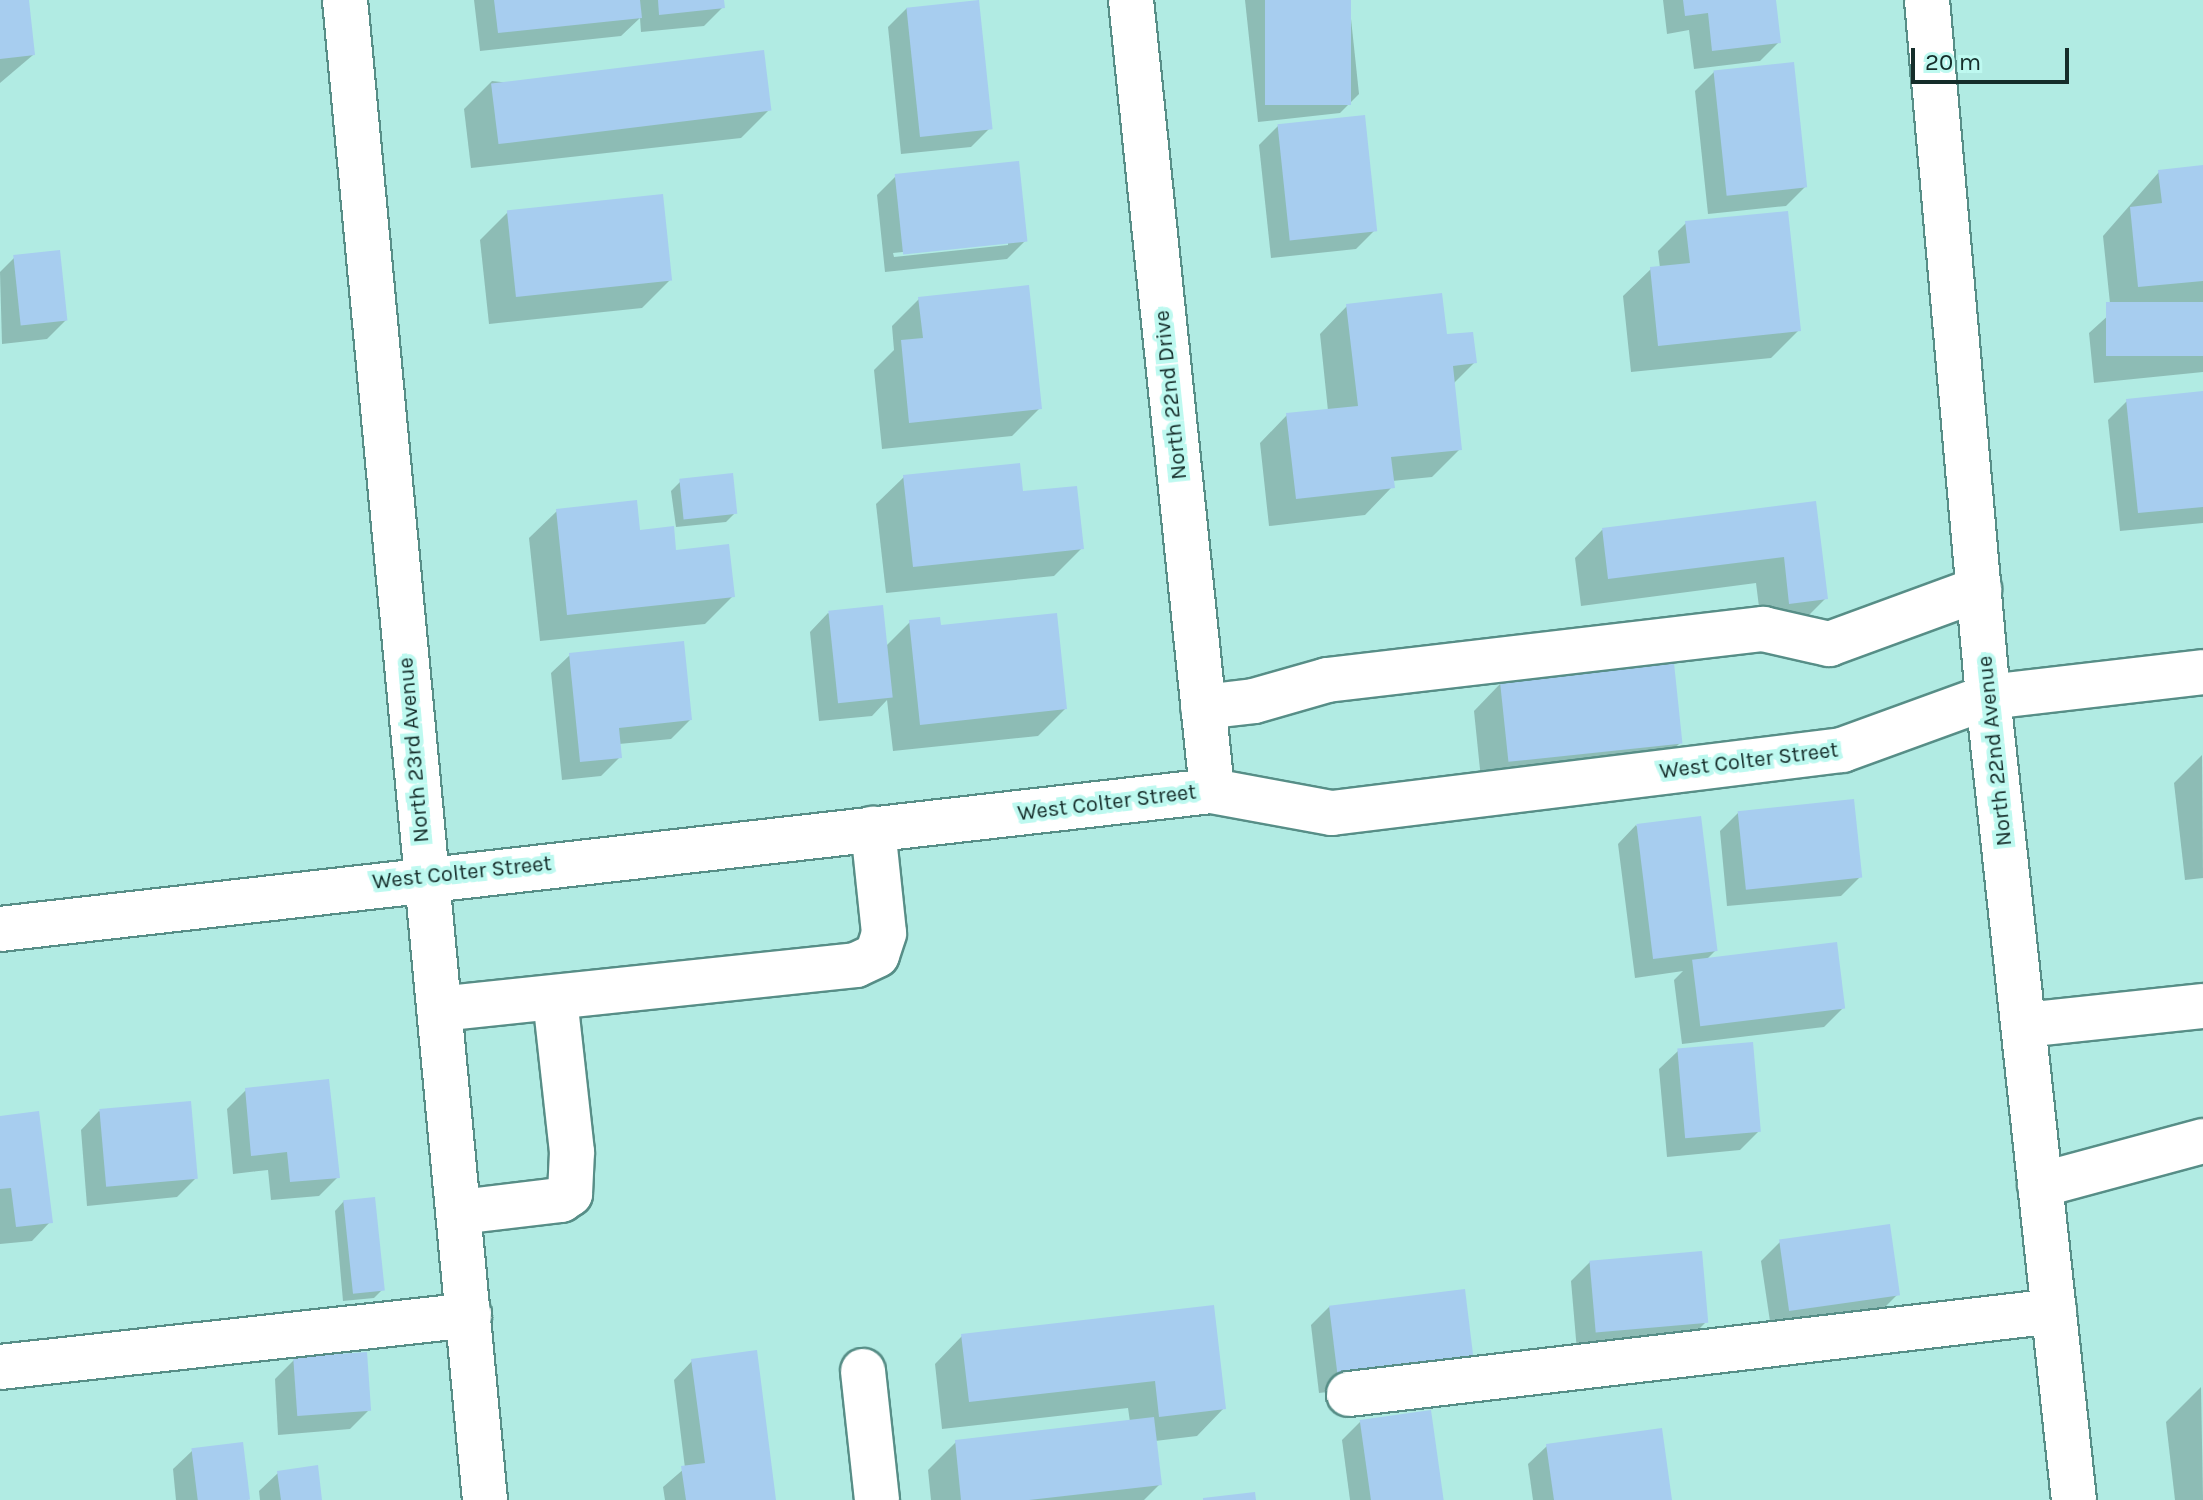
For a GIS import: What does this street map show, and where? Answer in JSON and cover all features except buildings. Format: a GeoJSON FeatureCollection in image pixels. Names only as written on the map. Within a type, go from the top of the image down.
{"type":"FeatureCollection","features":[{"type":"Feature","properties":{"kind":"street","name":"North 23rd Avenue"},"geometry":{"type":"LineString","coordinates":[[345,0],[485,1500]]}},
{"type":"Feature","properties":{"kind":"street","name":"North 22nd Drive"},"geometry":{"type":"LineString","coordinates":[[1131,0],[1212,791]]}},
{"type":"Feature","properties":{"kind":"street","name":"North 22nd Avenue"},"geometry":{"type":"LineString","coordinates":[[1927,0],[1988,697],[2074,1500]]}},
{"type":"Feature","properties":{"kind":"street"},"geometry":{"type":"LineString","coordinates":[[1203,707],[1254,701],[1327,680],[1763,629],[1829,644],[1979,589]]}},
{"type":"Feature","properties":{"kind":"street","name":"West Colter Street"},"geometry":{"type":"LineString","coordinates":[[0,929],[426,878],[1212,791],[1332,813],[1842,750],[1988,697],[2203,672]]}},
{"type":"Feature","properties":{"kind":"street"},"geometry":{"type":"LineString","coordinates":[[439,1009],[856,965],[877,955],[884,933],[883,897],[873,829]]}},
{"type":"Feature","properties":{"kind":"street"},"geometry":{"type":"LineString","coordinates":[[460,1212],[561,1200],[570,1194],[572,1152],[555,999]]}},
{"type":"Feature","properties":{"kind":"street"},"geometry":{"type":"LineString","coordinates":[[2024,1025],[2203,1006]]}},
{"type":"Feature","properties":{"kind":"street"},"geometry":{"type":"LineString","coordinates":[[2040,1185],[2203,1141]]}},
{"type":"Feature","properties":{"kind":"street"},"geometry":{"type":"LineString","coordinates":[[1349,1394],[2054,1311]]}},
{"type":"Feature","properties":{"kind":"street"},"geometry":{"type":"LineString","coordinates":[[0,1367],[469,1315]]}},
{"type":"Feature","properties":{"kind":"street"},"geometry":{"type":"LineString","coordinates":[[863,1371],[877,1500]]}}]}
